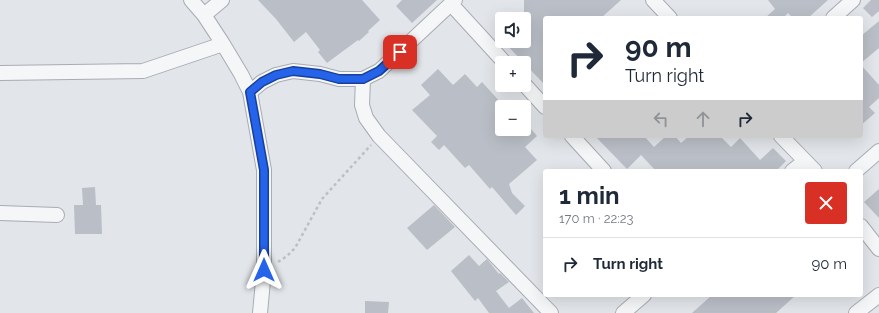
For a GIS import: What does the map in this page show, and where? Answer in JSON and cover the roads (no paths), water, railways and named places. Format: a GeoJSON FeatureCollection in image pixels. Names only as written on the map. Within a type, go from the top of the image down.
{"type":"FeatureCollection","features":[{"type":"Feature","properties":{"kind":"street"},"geometry":{"type":"LineString","coordinates":[[191,0],[204,15],[223,44],[250,92],[264,170],[264,270],[260,313]]}},
{"type":"Feature","properties":{"kind":"street"},"geometry":{"type":"LineString","coordinates":[[204,15],[222,0]]}},
{"type":"Feature","properties":{"kind":"street"},"geometry":{"type":"LineString","coordinates":[[653,0],[668,16]]}},
{"type":"Feature","properties":{"kind":"street"},"geometry":{"type":"LineString","coordinates":[[835,16],[853,0]]}},
{"type":"Feature","properties":{"kind":"street"},"geometry":{"type":"LineString","coordinates":[[250,92],[262,82],[276,75],[293,71],[320,74],[339,79],[363,79],[379,71],[453,2],[499,56]]}},
{"type":"Feature","properties":{"kind":"street"},"geometry":{"type":"LineString","coordinates":[[0,73],[143,71],[223,44]]}},
{"type":"Feature","properties":{"kind":"street"},"geometry":{"type":"LineString","coordinates":[[363,79],[362,105],[366,118],[379,136],[551,313]]}},
{"type":"Feature","properties":{"kind":"street"},"geometry":{"type":"LineString","coordinates":[[531,92],[543,105]]}},
{"type":"Feature","properties":{"kind":"street"},"geometry":{"type":"LineString","coordinates":[[574,138],[602,169]]}},
{"type":"Feature","properties":{"kind":"street"},"geometry":{"type":"LineString","coordinates":[[783,138],[813,169]]}},
{"type":"Feature","properties":{"kind":"street"},"geometry":{"type":"LineString","coordinates":[[858,169],[879,151]]}},
{"type":"Feature","properties":{"kind":"street"},"geometry":{"type":"LineString","coordinates":[[795,169],[805,161]]}},
{"type":"Feature","properties":{"kind":"street"},"geometry":{"type":"LineString","coordinates":[[0,213],[57,215]]}},
{"type":"Feature","properties":{"kind":"street"},"geometry":{"type":"LineString","coordinates":[[863,229],[879,249]]}},
{"type":"Feature","properties":{"kind":"street"},"geometry":{"type":"LineString","coordinates":[[856,313],[879,296]]}},
{"type":"Feature","properties":{"kind":"street"},"geometry":{"type":"LineString","coordinates":[[624,313],[642,297]]}}]}
